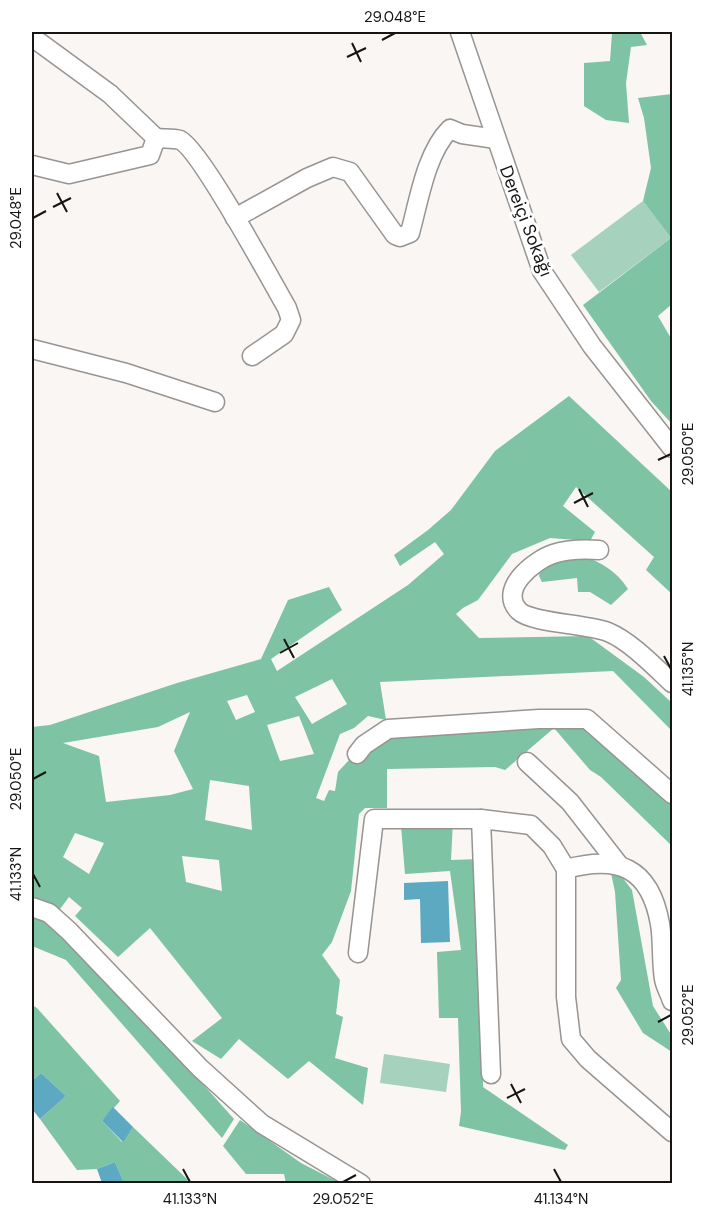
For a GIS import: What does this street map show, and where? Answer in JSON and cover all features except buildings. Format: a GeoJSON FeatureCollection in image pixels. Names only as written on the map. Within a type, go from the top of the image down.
{"type":"FeatureCollection","features":[{"type":"Feature","properties":{"kind":"street","name":"Dereiçi Sokağı"},"geometry":{"type":"LineString","coordinates":[[460,32],[542,272],[592,346],[672,448]]}},
{"type":"Feature","properties":{"kind":"street"},"geometry":{"type":"LineString","coordinates":[[32,37],[110,94],[156,138],[180,140],[195,154],[235,218],[287,308],[291,320],[284,334],[252,356]]}},
{"type":"Feature","properties":{"kind":"street"},"geometry":{"type":"LineString","coordinates":[[235,218],[307,178],[333,167],[350,172],[395,235],[400,237],[410,233],[432,158],[441,139],[450,129],[462,134],[496,139]]}},
{"type":"Feature","properties":{"kind":"street"},"geometry":{"type":"LineString","coordinates":[[32,165],[69,174],[150,154],[156,138]]}},
{"type":"Feature","properties":{"kind":"street"},"geometry":{"type":"LineString","coordinates":[[32,349],[126,374],[215,402]]}},
{"type":"Feature","properties":{"kind":"street"},"geometry":{"type":"LineString","coordinates":[[599,550],[565,550],[541,559],[529,567],[514,586],[515,605],[525,615],[598,628],[610,633],[621,639],[672,683]]}},
{"type":"Feature","properties":{"kind":"street"},"geometry":{"type":"LineString","coordinates":[[357,754],[364,745],[388,729],[539,719],[587,719],[672,794]]}},
{"type":"Feature","properties":{"kind":"street"},"geometry":{"type":"LineString","coordinates":[[527,762],[570,802],[619,865]]}},
{"type":"Feature","properties":{"kind":"street"},"geometry":{"type":"LineString","coordinates":[[358,953],[374,819],[481,819],[531,825],[552,846],[566,869],[566,997],[572,1038],[588,1059],[672,1132]]}},
{"type":"Feature","properties":{"kind":"street"},"geometry":{"type":"LineString","coordinates":[[481,819],[491,1074]]}},
{"type":"Feature","properties":{"kind":"street"},"geometry":{"type":"LineString","coordinates":[[566,869],[605,862],[619,865],[632,871],[648,890],[659,923],[664,981],[672,1000]]}},
{"type":"Feature","properties":{"kind":"street"},"geometry":{"type":"LineString","coordinates":[[32,907],[49,913],[69,931],[200,1068],[262,1124],[361,1184]]}},
{"type":"Feature","properties":{"kind":"green space"},"geometry":{"type":"Polygon","coordinates":[[[593,32],[640,32],[647,45],[631,47],[626,83],[629,123],[606,120],[584,106],[584,63],[610,61],[612,33],[593,32]]]}},
{"type":"Feature","properties":{"kind":"green space"},"geometry":{"type":"Polygon","coordinates":[[[672,94],[672,304],[658,316],[672,340],[672,424],[651,401],[583,305],[671,238],[643,201],[651,168],[644,118],[638,98],[672,94]]]}},
{"type":"Feature","properties":{"kind":"green space"},"geometry":{"type":"Polygon","coordinates":[[[643,201],[671,238],[599,292],[571,255],[643,201]]]}},
{"type":"Feature","properties":{"kind":"green space"},"geometry":{"type":"Polygon","coordinates":[[[569,396],[672,492],[672,594],[646,570],[654,557],[576,487],[563,506],[595,532],[590,541],[550,538],[512,554],[478,600],[456,614],[479,638],[588,636],[644,677],[672,703],[672,731],[613,671],[380,682],[386,720],[368,716],[354,728],[340,734],[316,798],[324,801],[329,790],[335,791],[338,772],[349,760],[383,735],[587,721],[672,805],[672,846],[601,777],[590,770],[554,728],[505,770],[495,767],[387,769],[387,808],[365,808],[359,814],[351,891],[332,942],[322,955],[340,980],[336,1014],[343,1017],[335,1058],[368,1068],[363,1105],[309,1061],[288,1079],[239,1039],[221,1059],[192,1041],[222,1018],[150,928],[118,957],[75,916],[82,908],[69,897],[54,917],[234,1119],[222,1138],[66,960],[32,946],[32,727],[50,725],[177,683],[261,659],[288,600],[329,587],[342,610],[271,659],[277,671],[408,585],[444,554],[435,542],[400,566],[394,555],[451,510],[495,451],[569,396]],[[332,679],[295,697],[312,724],[347,704],[332,679]],[[247,695],[227,701],[236,720],[255,712],[247,695]],[[190,712],[158,727],[63,743],[99,756],[106,802],[170,795],[193,789],[174,751],[190,712]],[[299,716],[267,725],[280,761],[314,754],[299,716]],[[210,780],[205,820],[252,830],[249,786],[210,780]],[[75,833],[63,857],[89,874],[104,843],[75,833]],[[182,856],[186,882],[222,891],[219,860],[182,856]]]}},
{"type":"Feature","properties":{"kind":"green space"},"geometry":{"type":"Polygon","coordinates":[[[583,555],[614,572],[628,589],[611,605],[590,592],[578,592],[577,578],[542,582],[539,576],[542,562],[583,555]]]}},
{"type":"Feature","properties":{"kind":"green space"},"geometry":{"type":"Polygon","coordinates":[[[453,821],[451,860],[481,859],[483,1087],[568,1145],[565,1150],[459,1126],[461,1112],[458,1018],[439,1018],[437,952],[461,950],[450,871],[405,874],[401,826],[453,821]]]}},
{"type":"Feature","properties":{"kind":"green space"},"geometry":{"type":"Polygon","coordinates":[[[611,873],[622,877],[632,890],[653,1006],[672,1036],[672,1052],[643,1033],[616,988],[621,980],[615,892],[611,873]]]}},
{"type":"Feature","properties":{"kind":"green space"},"geometry":{"type":"Polygon","coordinates":[[[32,1005],[120,1101],[102,1121],[122,1142],[133,1127],[188,1180],[184,1183],[124,1183],[115,1162],[97,1169],[77,1170],[40,1119],[66,1096],[41,1073],[32,1081],[32,1005]]]}},
{"type":"Feature","properties":{"kind":"green space"},"geometry":{"type":"Polygon","coordinates":[[[384,1054],[450,1064],[446,1092],[380,1083],[384,1054]]]}},
{"type":"Feature","properties":{"kind":"green space"},"geometry":{"type":"Polygon","coordinates":[[[240,1120],[301,1163],[340,1183],[286,1183],[284,1174],[246,1174],[223,1146],[240,1120]]]}},
{"type":"Feature","properties":{"kind":"water"},"geometry":{"type":"Polygon","coordinates":[[[448,881],[450,942],[421,943],[420,899],[404,900],[404,883],[448,881]]]}},
{"type":"Feature","properties":{"kind":"water"},"geometry":{"type":"Polygon","coordinates":[[[41,1073],[66,1096],[40,1119],[32,1109],[32,1081],[41,1073]]]}},
{"type":"Feature","properties":{"kind":"water"},"geometry":{"type":"Polygon","coordinates":[[[113,1107],[133,1127],[123,1142],[102,1121],[113,1107]]]}},
{"type":"Feature","properties":{"kind":"water"},"geometry":{"type":"Polygon","coordinates":[[[115,1162],[124,1183],[102,1183],[97,1169],[115,1162]]]}}]}
